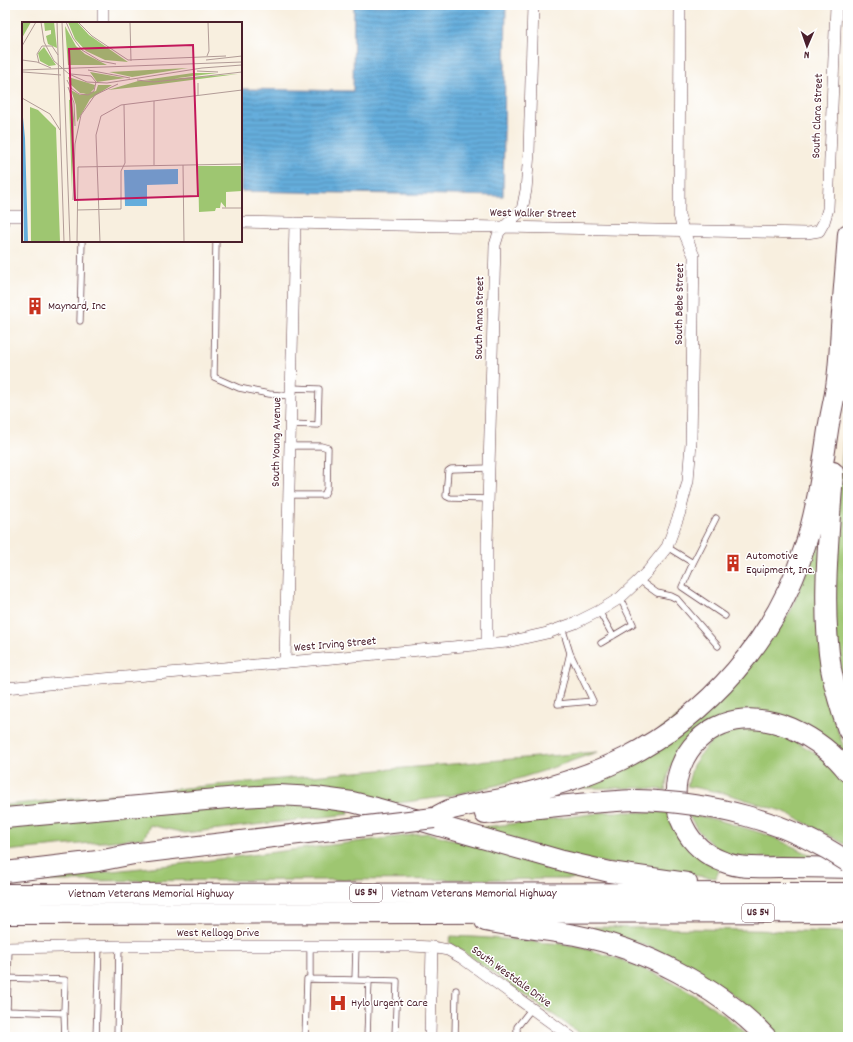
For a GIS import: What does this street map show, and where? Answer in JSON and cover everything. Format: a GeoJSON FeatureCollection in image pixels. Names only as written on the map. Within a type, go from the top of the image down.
{"type":"FeatureCollection","features":[{"type":"Feature","properties":{"kind":"highway"},"geometry":{"type":"LineString","coordinates":[[848,234],[836,388],[836,414],[826,577],[826,622],[831,670],[838,700],[848,730]]}},
{"type":"Feature","properties":{"kind":"highway"},"geometry":{"type":"LineString","coordinates":[[434,818],[451,810],[523,794],[595,772],[641,749],[670,730],[699,708],[725,683],[751,652],[771,621],[785,596],[798,565],[808,537],[817,501],[829,420],[836,388]]}},
{"type":"Feature","properties":{"kind":"highway"},"geometry":{"type":"LineString","coordinates":[[848,772],[825,748],[800,732],[785,725],[766,720],[736,720],[710,730],[690,749],[678,772],[676,797],[678,811],[687,833],[707,854],[721,861],[750,867],[848,868]]}},
{"type":"Feature","properties":{"kind":"highway"},"geometry":{"type":"LineString","coordinates":[[5,818],[239,797],[278,795],[315,797],[352,802],[376,808],[563,861],[610,872],[684,882],[727,893]]}},
{"type":"Feature","properties":{"kind":"highway"},"geometry":{"type":"LineString","coordinates":[[5,860],[138,854],[434,818],[457,817],[605,801],[659,801],[688,804],[741,814],[780,828],[826,849],[848,862]]}},
{"type":"Feature","properties":{"kind":"highway"},"geometry":{"type":"LineString","coordinates":[[5,872],[110,856]]}},
{"type":"Feature","properties":{"kind":"highway","name":"Vietnam Veterans Memorial Highway"},"geometry":{"type":"LineString","coordinates":[[5,894],[848,893]]}},
{"type":"Feature","properties":{"kind":"highway","name":"Vietnam Veterans Memorial Highway"},"geometry":{"type":"LineString","coordinates":[[5,914],[848,912]]}},
{"type":"Feature","properties":{"kind":"highway"},"geometry":{"type":"LineString","coordinates":[[445,913],[513,927],[576,935],[615,945],[643,955],[672,969],[708,990],[742,1015],[766,1037]]}},
{"type":"Feature","properties":{"kind":"highway"},"geometry":{"type":"LineString","coordinates":[[5,926],[21,925],[63,914]]}},
{"type":"Feature","properties":{"kind":"street"},"geometry":{"type":"LineString","coordinates":[[102,22],[103,5]]}},
{"type":"Feature","properties":{"kind":"street","name":"South Anna Street"},"geometry":{"type":"LineString","coordinates":[[487,643],[488,499],[495,245],[499,232],[522,210],[526,190],[529,154],[533,5]]}},
{"type":"Feature","properties":{"kind":"street","name":"South Bebe Street"},"geometry":{"type":"LineString","coordinates":[[648,571],[666,547],[680,512],[688,481],[691,444],[694,256],[683,230],[679,215],[680,5]]}},
{"type":"Feature","properties":{"kind":"street","name":"South Clara Street"},"geometry":{"type":"LineString","coordinates":[[821,227],[828,208],[836,5]]}},
{"type":"Feature","properties":{"kind":"street"},"geometry":{"type":"LineString","coordinates":[[5,216],[22,216]]}},
{"type":"Feature","properties":{"kind":"street","name":"West Walker Street"},"geometry":{"type":"LineString","coordinates":[[242,222],[807,233],[819,231],[821,227]]}},
{"type":"Feature","properties":{"kind":"street","name":"South Young Avenue"},"geometry":{"type":"LineString","coordinates":[[284,662],[295,223]]}},
{"type":"Feature","properties":{"kind":"street","name":"West Irving Street"},"geometry":{"type":"LineString","coordinates":[[5,688],[520,639],[547,633],[575,623],[599,611],[620,598],[648,571]]}},
{"type":"Feature","properties":{"kind":"street","name":"West Kellogg Drive"},"geometry":{"type":"LineString","coordinates":[[7,948],[99,946],[432,947]]}},
{"type":"Feature","properties":{"kind":"street"},"geometry":{"type":"LineString","coordinates":[[430,1037],[432,947]]}},
{"type":"Feature","properties":{"kind":"street","name":"South Westdale Drive"},"geometry":{"type":"LineString","coordinates":[[432,947],[448,950],[462,958],[571,1037]]}},
{"type":"Feature","properties":{"kind":"lane"},"geometry":{"type":"LineString","coordinates":[[5,216],[5,226]]}},
{"type":"Feature","properties":{"kind":"lane"},"geometry":{"type":"LineString","coordinates":[[80,321],[82,242]]}},
{"type":"Feature","properties":{"kind":"lane"},"geometry":{"type":"LineString","coordinates":[[216,242],[214,377],[239,388],[269,394],[319,389],[318,425],[290,424]]}},
{"type":"Feature","properties":{"kind":"lane"},"geometry":{"type":"LineString","coordinates":[[288,495],[324,495],[327,489],[328,448],[321,446],[290,446]]}},
{"type":"Feature","properties":{"kind":"lane"},"geometry":{"type":"LineString","coordinates":[[488,499],[450,498],[446,496],[448,470],[489,468]]}},
{"type":"Feature","properties":{"kind":"lane"},"geometry":{"type":"LineString","coordinates":[[716,518],[682,587],[725,616]]}},
{"type":"Feature","properties":{"kind":"lane"},"geometry":{"type":"LineString","coordinates":[[666,547],[693,563]]}},
{"type":"Feature","properties":{"kind":"lane"},"geometry":{"type":"LineString","coordinates":[[638,580],[657,593],[677,599],[718,646]]}},
{"type":"Feature","properties":{"kind":"lane"},"geometry":{"type":"LineString","coordinates":[[601,642],[634,624],[620,598]]}},
{"type":"Feature","properties":{"kind":"lane"},"geometry":{"type":"LineString","coordinates":[[599,611],[613,636]]}},
{"type":"Feature","properties":{"kind":"lane"},"geometry":{"type":"LineString","coordinates":[[562,627],[570,652],[594,701],[558,704],[570,652]]}},
{"type":"Feature","properties":{"kind":"lane"},"geometry":{"type":"LineString","coordinates":[[96,1037],[99,946]]}},
{"type":"Feature","properties":{"kind":"lane"},"geometry":{"type":"LineString","coordinates":[[117,1037],[119,946]]}},
{"type":"Feature","properties":{"kind":"lane"},"geometry":{"type":"LineString","coordinates":[[310,946],[310,979]]}},
{"type":"Feature","properties":{"kind":"lane"},"geometry":{"type":"LineString","coordinates":[[355,980],[356,946]]}},
{"type":"Feature","properties":{"kind":"lane"},"geometry":{"type":"LineString","coordinates":[[7,948],[6,1011],[64,1013]]}},
{"type":"Feature","properties":{"kind":"lane"},"geometry":{"type":"LineString","coordinates":[[6,978],[65,980],[65,1037]]}},
{"type":"Feature","properties":{"kind":"lane"},"geometry":{"type":"LineString","coordinates":[[305,1037],[307,978],[397,981],[395,1037]]}},
{"type":"Feature","properties":{"kind":"lane"},"geometry":{"type":"LineString","coordinates":[[367,1037],[369,980]]}},
{"type":"Feature","properties":{"kind":"lane"},"geometry":{"type":"LineString","coordinates":[[455,1037],[456,990]]}},
{"type":"Feature","properties":{"kind":"lane"},"geometry":{"type":"LineString","coordinates":[[517,1037],[517,1027],[532,1008]]}},
{"type":"Feature","properties":{"kind":"green space"},"geometry":{"type":"Polygon","coordinates":[[[848,369],[847,697],[837,651],[834,581],[848,369]]]}},
{"type":"Feature","properties":{"kind":"green space"},"geometry":{"type":"Polygon","coordinates":[[[820,536],[831,711],[848,759],[755,712],[670,768],[665,790],[643,788],[568,788],[600,777],[759,654],[790,613],[820,536]]]}},
{"type":"Feature","properties":{"kind":"green space"},"geometry":{"type":"Polygon","coordinates":[[[759,728],[788,737],[817,754],[836,771],[848,786],[848,846],[785,812],[724,793],[687,786],[693,765],[705,748],[714,740],[731,731],[759,728]]]}},
{"type":"Feature","properties":{"kind":"green space"},"geometry":{"type":"Polygon","coordinates":[[[597,752],[498,785],[443,797],[391,804],[340,792],[5,811],[5,805],[344,773],[597,752]]]}},
{"type":"Feature","properties":{"kind":"green space"},"geometry":{"type":"Polygon","coordinates":[[[280,801],[348,808],[349,814],[185,833],[150,825],[144,838],[5,851],[5,824],[280,801]]]}},
{"type":"Feature","properties":{"kind":"green space"},"geometry":{"type":"Polygon","coordinates":[[[606,812],[670,812],[719,870],[716,878],[639,869],[573,857],[475,828],[553,819],[606,812]]]}},
{"type":"Feature","properties":{"kind":"green space"},"geometry":{"type":"Polygon","coordinates":[[[688,814],[718,820],[768,835],[820,859],[734,857],[718,850],[706,839],[697,829],[688,814]]]}},
{"type":"Feature","properties":{"kind":"green space"},"geometry":{"type":"Polygon","coordinates":[[[428,833],[586,874],[587,879],[43,881],[42,878],[171,865],[428,833]]]}},
{"type":"Feature","properties":{"kind":"green space"},"geometry":{"type":"Polygon","coordinates":[[[594,927],[848,932],[848,1037],[779,1037],[747,1005],[712,980],[674,958],[654,949],[634,941],[593,930],[594,927]]]}},
{"type":"Feature","properties":{"kind":"green space"},"geometry":{"type":"Polygon","coordinates":[[[451,936],[565,944],[618,959],[642,968],[688,991],[730,1020],[749,1037],[585,1037],[449,942],[451,936]]]}},
{"type":"Feature","properties":{"kind":"water"},"geometry":{"type":"Polygon","coordinates":[[[354,5],[506,5],[503,196],[242,191],[242,89],[353,91],[354,5]]]}},
{"type":"Feature","properties":{"kind":"place","name":"Maynard, Inc"},"geometry":{"type":"Point","coordinates":[35,306]}},
{"type":"Feature","properties":{"kind":"place","name":"Automotive Equipment, Inc."},"geometry":{"type":"Point","coordinates":[733,563]}},
{"type":"Feature","properties":{"kind":"place","name":"Hylo Urgent Care"},"geometry":{"type":"Point","coordinates":[338,1003]}}]}
